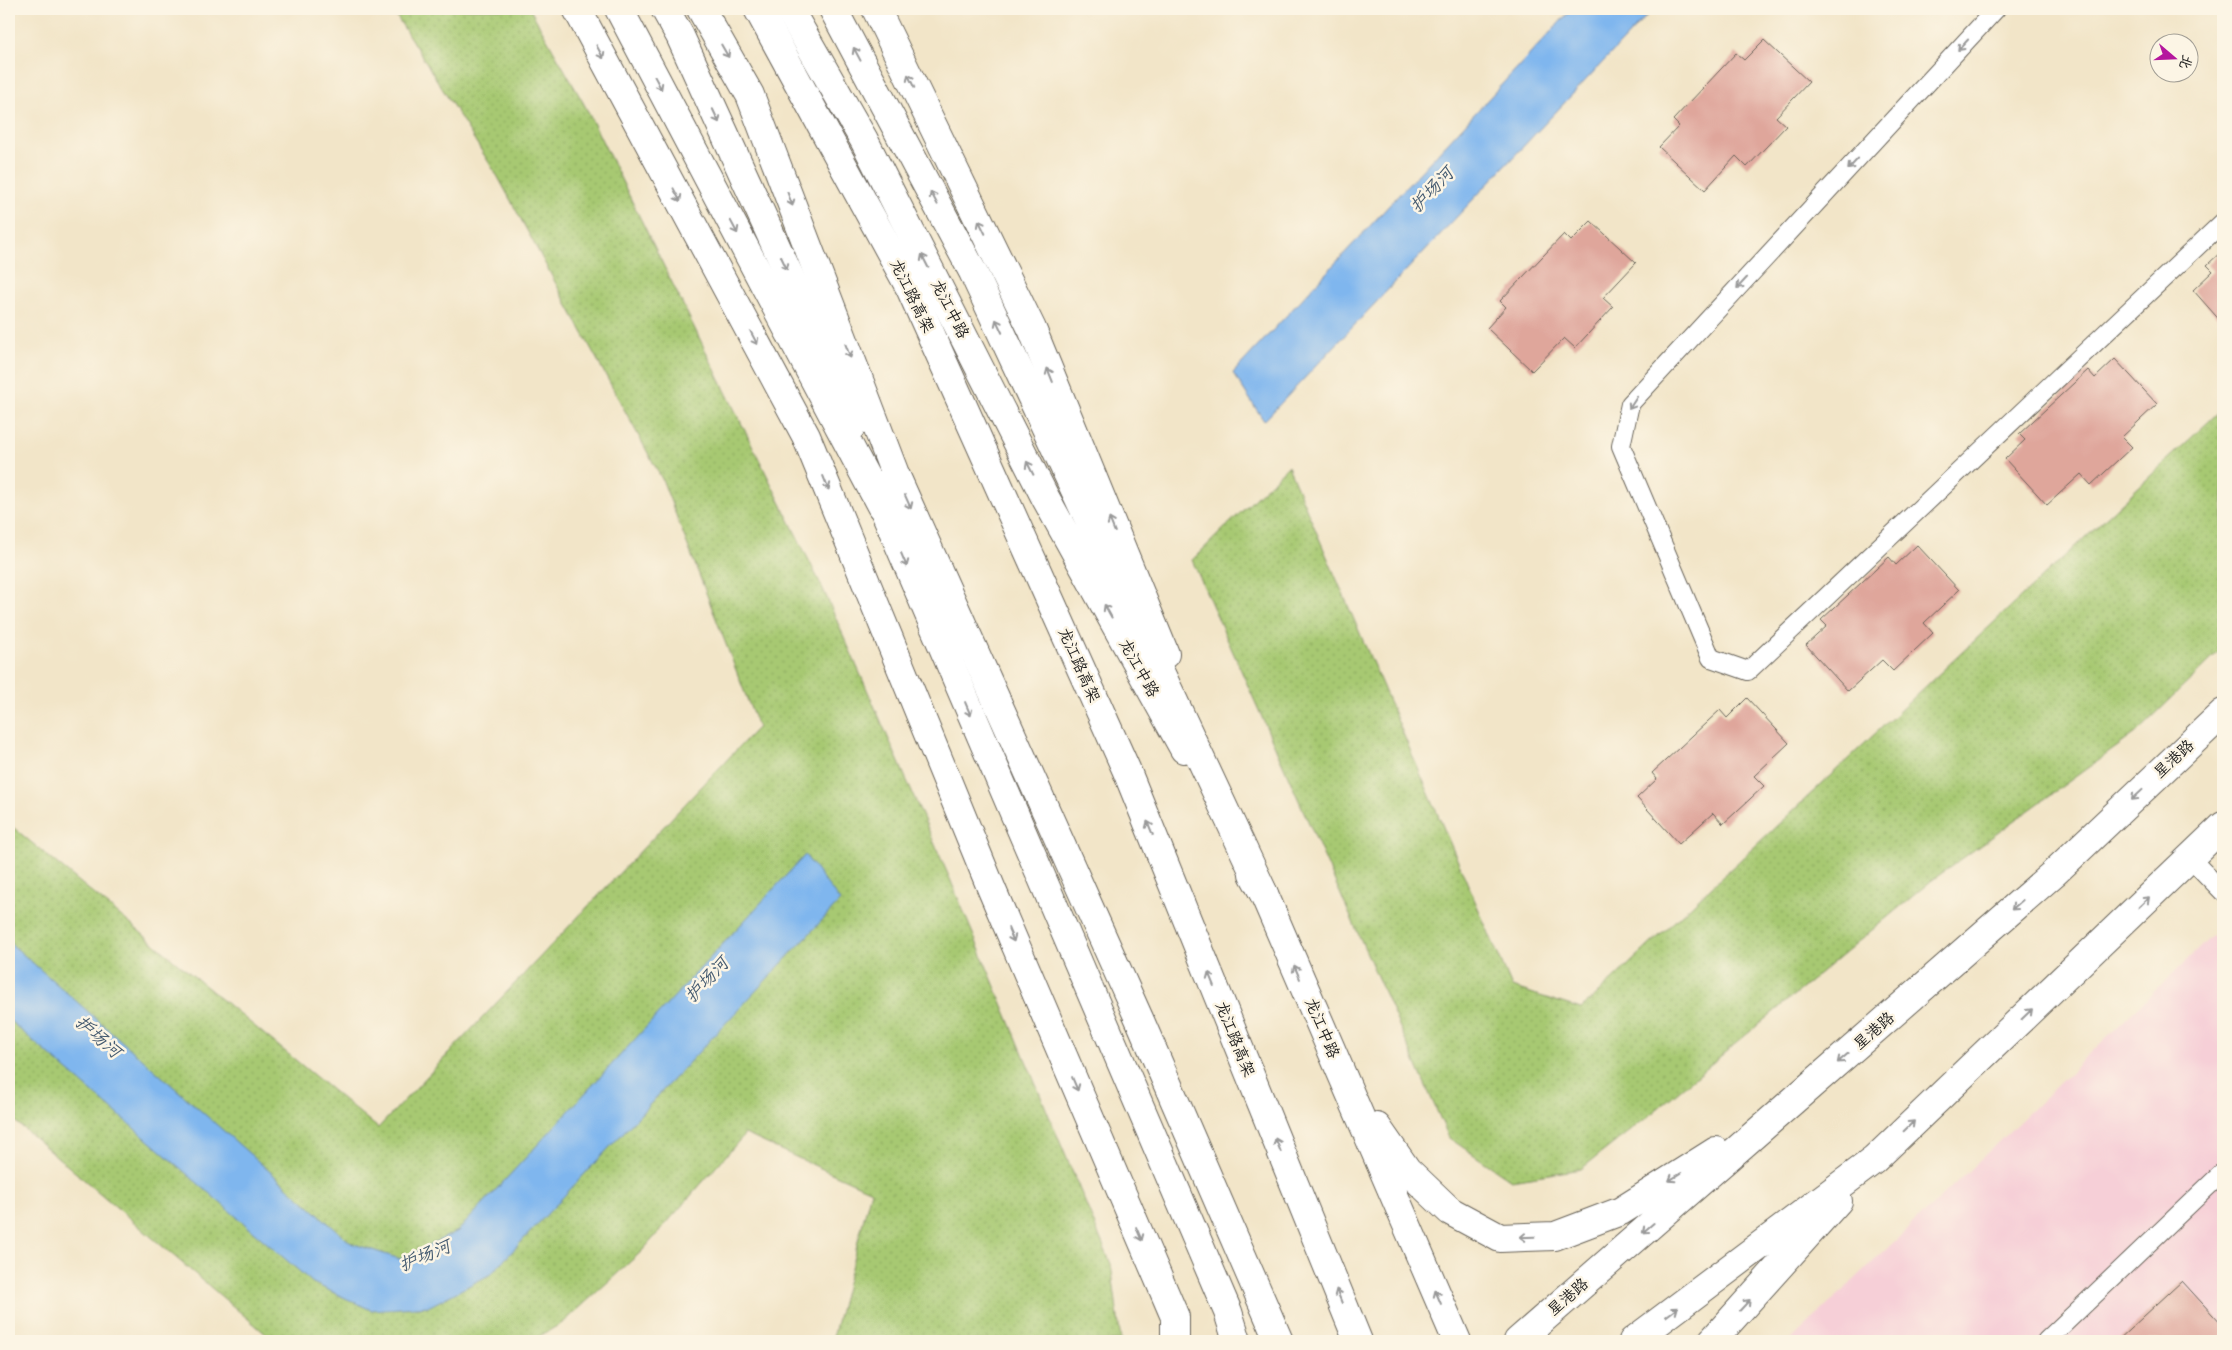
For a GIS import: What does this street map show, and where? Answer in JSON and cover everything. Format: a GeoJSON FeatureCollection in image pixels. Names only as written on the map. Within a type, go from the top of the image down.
{"type":"FeatureCollection","features":[{"type":"Feature","properties":{"kind":"main road"},"geometry":{"type":"LineString","coordinates":[[577,9],[806,436],[992,890],[1175,1317],[1175,1341]]}},
{"type":"Feature","properties":{"kind":"main road"},"geometry":{"type":"LineString","coordinates":[[619,9],[881,506]]}},
{"type":"Feature","properties":{"kind":"main road"},"geometry":{"type":"LineString","coordinates":[[664,9],[680,36],[802,302],[881,506],[1228,1312],[1236,1341]]}},
{"type":"Feature","properties":{"kind":"main road"},"geometry":{"type":"LineString","coordinates":[[701,9],[750,95],[896,474],[1141,1023],[1280,1341]]}},
{"type":"Feature","properties":{"kind":"main road","name":"龙江路高架"},"geometry":{"type":"LineString","coordinates":[[758,9],[910,288],[1126,769],[1358,1341]]}},
{"type":"Feature","properties":{"kind":"main road","name":"龙江中路"},"geometry":{"type":"LineString","coordinates":[[790,9],[864,140],[1045,497],[1264,894],[1457,1341]]}},
{"type":"Feature","properties":{"kind":"main road"},"geometry":{"type":"LineString","coordinates":[[833,9],[974,272],[1264,894]]}},
{"type":"Feature","properties":{"kind":"main road"},"geometry":{"type":"LineString","coordinates":[[876,9],[1032,329],[1264,894]]}},
{"type":"Feature","properties":{"kind":"main road","name":"星港路"},"geometry":{"type":"LineString","coordinates":[[1518,1341],[2054,873],[2223,713]]}},
{"type":"Feature","properties":{"kind":"main road"},"geometry":{"type":"LineString","coordinates":[[1712,1341],[1874,1160],[2223,826]]}},
{"type":"Feature","properties":{"kind":"main road"},"geometry":{"type":"LineString","coordinates":[[1344,1081],[1407,1170],[1450,1211],[1500,1238],[1555,1236],[1621,1211],[1790,1105]]}},
{"type":"Feature","properties":{"kind":"main road"},"geometry":{"type":"LineString","coordinates":[[1633,1341],[1874,1160]]}},
{"type":"Feature","properties":{"kind":"lane"},"geometry":{"type":"LineString","coordinates":[[1996,9],[1630,404],[1621,446],[1711,658],[1748,670],[2223,222]]}},
{"type":"Feature","properties":{"kind":"lane"},"geometry":{"type":"LineString","coordinates":[[2190,858],[2223,892]]}},
{"type":"Feature","properties":{"kind":"lane"},"geometry":{"type":"LineString","coordinates":[[2046,1341],[2223,1172]]}},
{"type":"Feature","properties":{"kind":"shaded area"},"geometry":{"type":"Polygon","coordinates":[[[2223,925],[2223,1341],[1790,1341],[1959,1180],[2223,925]]]}},
{"type":"Feature","properties":{"kind":"green space"},"geometry":{"type":"Polygon","coordinates":[[[392,9],[530,9],[584,104],[823,589],[950,879],[1111,1264],[1121,1341],[832,1341],[871,1191],[745,1134],[642,1251],[564,1322],[531,1341],[274,1341],[9,1116],[9,824],[378,1128],[758,727],[662,479],[498,177],[392,9]]]}},
{"type":"Feature","properties":{"kind":"green space"},"geometry":{"type":"Polygon","coordinates":[[[2223,408],[2223,648],[2136,733],[1931,881],[1645,1119],[1581,1169],[1511,1180],[1449,1138],[1192,560],[1288,466],[1512,987],[1581,1009],[2223,408]]]}},
{"type":"Feature","properties":{"kind":"water","name":"护场河"},"geometry":{"type":"Polygon","coordinates":[[[1572,9],[1653,9],[1264,421],[1233,373],[1572,9]]]}},
{"type":"Feature","properties":{"kind":"water","name":"护场河"},"geometry":{"type":"Polygon","coordinates":[[[805,855],[840,901],[491,1274],[430,1306],[371,1310],[313,1283],[9,1020],[9,942],[351,1243],[400,1259],[458,1231],[805,855]]]}},
{"type":"Feature","properties":{"kind":"building"},"geometry":{"type":"Polygon","coordinates":[[[1764,40],[1809,82],[1776,117],[1786,126],[1747,167],[1736,156],[1705,190],[1659,147],[1679,126],[1673,120],[1736,53],[1744,60],[1764,40]]]}},
{"type":"Feature","properties":{"kind":"building"},"geometry":{"type":"Polygon","coordinates":[[[1591,221],[1636,263],[1603,298],[1613,307],[1575,348],[1564,338],[1532,371],[1487,328],[1506,307],[1500,301],[1564,234],[1571,241],[1591,221]]]}},
{"type":"Feature","properties":{"kind":"building"},"geometry":{"type":"Polygon","coordinates":[[[2223,250],[2223,324],[2193,290],[2213,271],[2207,265],[2223,250]]]}},
{"type":"Feature","properties":{"kind":"building"},"geometry":{"type":"Polygon","coordinates":[[[2115,359],[2157,404],[2122,437],[2132,447],[2091,485],[2081,474],[2047,505],[2005,459],[2025,440],[2019,434],[2088,370],[2095,378],[2115,359]]]}},
{"type":"Feature","properties":{"kind":"building"},"geometry":{"type":"Polygon","coordinates":[[[1917,545],[1959,590],[1924,623],[1933,633],[1893,671],[1882,660],[1848,691],[1806,645],[1827,626],[1821,620],[1889,557],[1896,565],[1917,545]]]}},
{"type":"Feature","properties":{"kind":"building"},"geometry":{"type":"Polygon","coordinates":[[[1747,698],[1789,743],[1754,776],[1764,786],[1723,824],[1713,813],[1679,844],[1637,798],[1657,779],[1652,773],[1720,710],[1727,718],[1747,698]]]}},
{"type":"Feature","properties":{"kind":"building"},"geometry":{"type":"Polygon","coordinates":[[[2182,1281],[2223,1326],[2223,1341],[2117,1341],[2182,1281]]]}}]}
